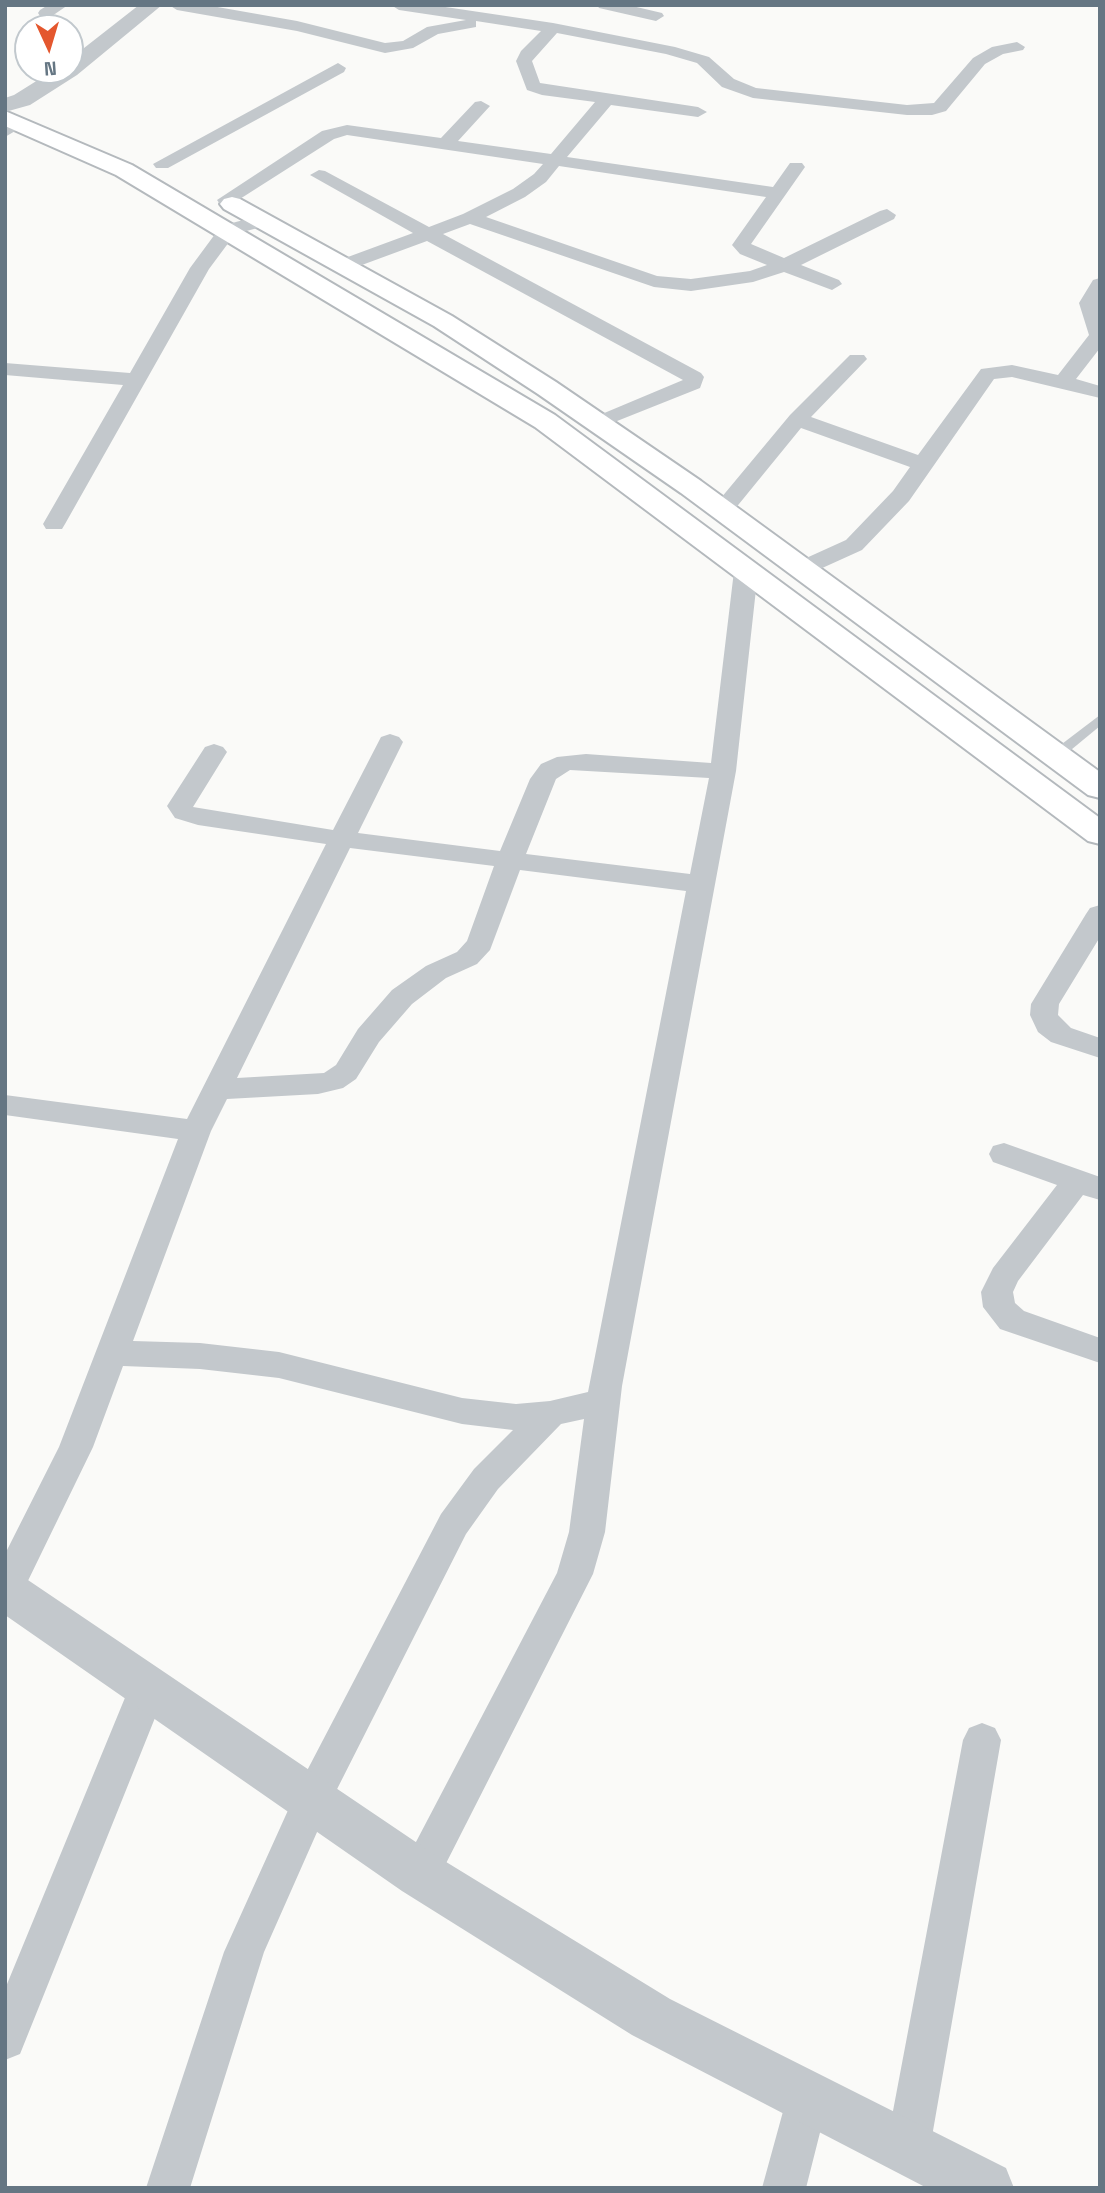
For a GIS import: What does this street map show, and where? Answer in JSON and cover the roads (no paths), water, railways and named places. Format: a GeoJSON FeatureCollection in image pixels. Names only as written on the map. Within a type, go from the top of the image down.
{"type":"FeatureCollection","features":[{"type":"Feature","properties":{"kind":"highway"},"geometry":{"type":"LineString","coordinates":[[10,112],[52,112]]}},
{"type":"Feature","properties":{"kind":"highway"},"geometry":{"type":"LineString","coordinates":[[10,112],[124,170],[228,230],[545,421],[1100,834]]}},
{"type":"Feature","properties":{"kind":"highway"},"geometry":{"type":"LineString","coordinates":[[118,142],[183,176]]}},
{"type":"Feature","properties":{"kind":"highway"},"geometry":{"type":"LineString","coordinates":[[205,188],[443,321],[597,423],[722,510],[1100,788]]}},
{"type":"Feature","properties":{"kind":"street"},"geometry":{"type":"LineString","coordinates":[[84,58],[152,5]]}},
{"type":"Feature","properties":{"kind":"street"},"geometry":{"type":"LineString","coordinates":[[177,5],[297,26],[386,48],[407,45],[433,30],[502,21]]}},
{"type":"Feature","properties":{"kind":"street"},"geometry":{"type":"LineString","coordinates":[[399,5],[553,28],[690,55],[703,60],[728,83],[753,93],[922,111],[940,107],[973,68],[989,54],[1017,47]]}},
{"type":"Feature","properties":{"kind":"street"},"geometry":{"type":"LineString","coordinates":[[605,5],[656,16]]}},
{"type":"Feature","properties":{"kind":"street"},"geometry":{"type":"LineString","coordinates":[[553,28],[527,54],[524,61],[533,86],[542,90],[698,112]]}},
{"type":"Feature","properties":{"kind":"street"},"geometry":{"type":"LineString","coordinates":[[162,164],[338,68]]}},
{"type":"Feature","properties":{"kind":"street"},"geometry":{"type":"LineString","coordinates":[[10,112],[49,84]]}},
{"type":"Feature","properties":{"kind":"street"},"geometry":{"type":"LineString","coordinates":[[344,265],[470,218],[519,193],[540,178],[607,99]]}},
{"type":"Feature","properties":{"kind":"street"},"geometry":{"type":"LineString","coordinates":[[444,145],[481,106]]}},
{"type":"Feature","properties":{"kind":"street"},"geometry":{"type":"LineString","coordinates":[[226,200],[337,131],[359,130],[444,145],[779,193]]}},
{"type":"Feature","properties":{"kind":"street"},"geometry":{"type":"LineString","coordinates":[[796,167],[741,245],[832,284]]}},
{"type":"Feature","properties":{"kind":"street"},"geometry":{"type":"LineString","coordinates":[[319,175],[694,377],[693,384],[597,423]]}},
{"type":"Feature","properties":{"kind":"street"},"geometry":{"type":"LineString","coordinates":[[470,218],[654,281],[671,284],[711,283],[753,276],[785,265],[887,215]]}},
{"type":"Feature","properties":{"kind":"street"},"geometry":{"type":"LineString","coordinates":[[54,524],[200,268],[228,230],[262,221]]}},
{"type":"Feature","properties":{"kind":"street"},"geometry":{"type":"LineString","coordinates":[[1063,382],[1099,335],[1089,303],[1100,284]]}},
{"type":"Feature","properties":{"kind":"street"},"geometry":{"type":"LineString","coordinates":[[722,510],[797,419],[857,359]]}},
{"type":"Feature","properties":{"kind":"street"},"geometry":{"type":"LineString","coordinates":[[5,369],[136,380]]}},
{"type":"Feature","properties":{"kind":"street"},"geometry":{"type":"LineString","coordinates":[[801,569],[854,545],[873,528],[901,496],[979,382],[988,373],[1012,371],[1100,392]]}},
{"type":"Feature","properties":{"kind":"street"},"geometry":{"type":"LineString","coordinates":[[797,419],[922,464]]}},
{"type":"Feature","properties":{"kind":"street"},"geometry":{"type":"LineString","coordinates":[[420,1874],[575,1574],[587,1532],[603,1401],[723,771],[746,571]]}},
{"type":"Feature","properties":{"kind":"street"},"geometry":{"type":"LineString","coordinates":[[390,742],[344,839],[196,1131],[76,1447],[5,1590],[313,1798],[420,1874],[651,2017],[986,2188]]}},
{"type":"Feature","properties":{"kind":"street"},"geometry":{"type":"LineString","coordinates":[[215,752],[183,799],[180,806],[184,812],[198,817],[344,839],[700,884]]}},
{"type":"Feature","properties":{"kind":"street"},"geometry":{"type":"LineString","coordinates":[[217,1089],[318,1084],[332,1080],[346,1072],[369,1036],[402,997],[436,972],[467,958],[480,944],[510,860],[543,779],[550,769],[566,762],[586,762],[723,771]]}},
{"type":"Feature","properties":{"kind":"street"},"geometry":{"type":"LineString","coordinates":[[1100,914],[1045,1004],[1044,1015],[1048,1026],[1061,1035],[1100,1048]]}},
{"type":"Feature","properties":{"kind":"street"},"geometry":{"type":"LineString","coordinates":[[5,1105],[196,1131]]}},
{"type":"Feature","properties":{"kind":"street"},"geometry":{"type":"LineString","coordinates":[[1004,1154],[1089,1185],[1004,1276],[997,1292],[999,1307],[1012,1320],[1100,1351]]}},
{"type":"Feature","properties":{"kind":"street"},"geometry":{"type":"LineString","coordinates":[[112,1353],[200,1356],[279,1365],[462,1411],[516,1417],[550,1414],[603,1401]]}},
{"type":"Feature","properties":{"kind":"street"},"geometry":{"type":"LineString","coordinates":[[169,2188],[244,1951],[313,1798],[453,1524],[486,1479],[550,1414]]}},
{"type":"Feature","properties":{"kind":"street"},"geometry":{"type":"LineString","coordinates":[[5,2040],[148,1688]]}},
{"type":"Feature","properties":{"kind":"street"},"geometry":{"type":"LineString","coordinates":[[908,2148],[982,1740]]}},
{"type":"Feature","properties":{"kind":"street"},"geometry":{"type":"LineString","coordinates":[[783,2188],[808,2097]]}},
{"type":"Feature","properties":{"kind":"lane"},"geometry":{"type":"LineString","coordinates":[[1055,755],[1100,719]]}}]}
